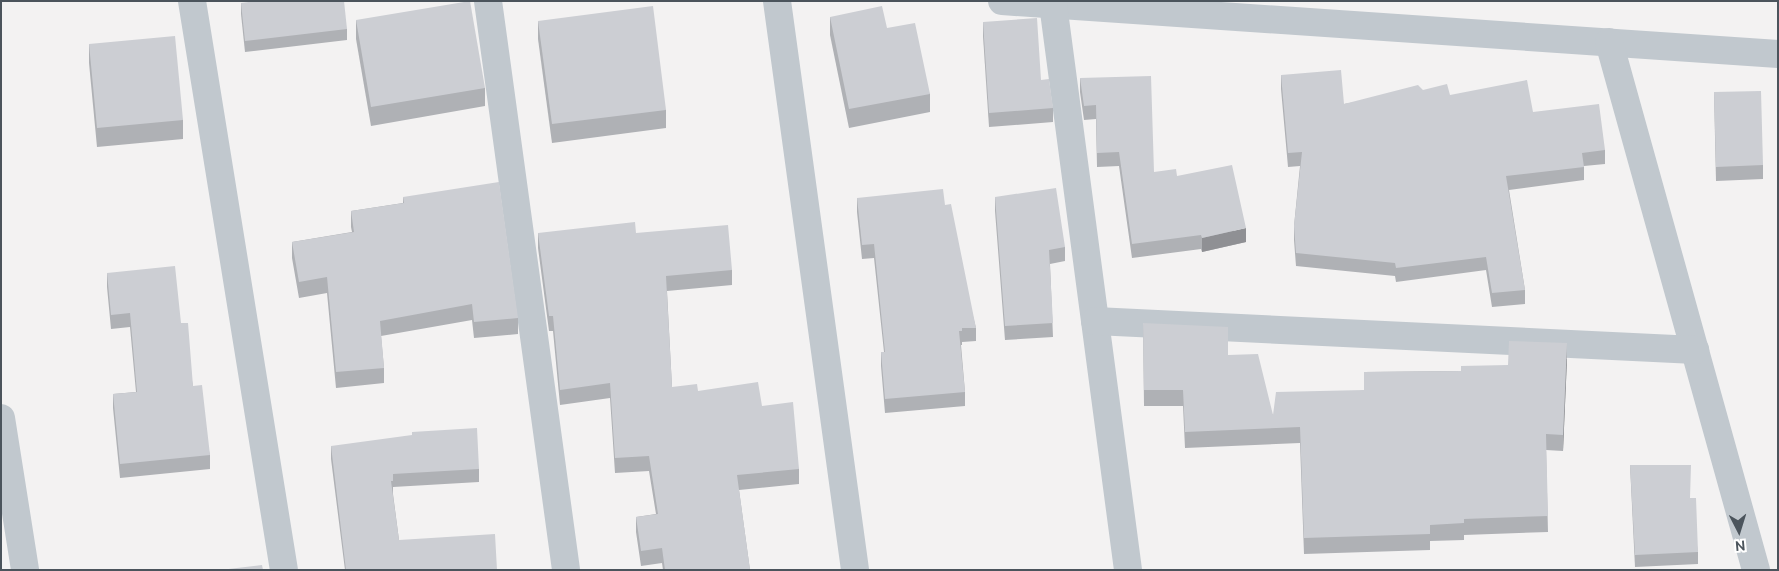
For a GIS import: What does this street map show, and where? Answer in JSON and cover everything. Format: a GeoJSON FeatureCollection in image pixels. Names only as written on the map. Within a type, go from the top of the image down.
{"type":"FeatureCollection","features":[{"type":"Feature","properties":{"kind":"street"},"geometry":{"type":"LineString","coordinates":[[192,1],[284,570]]}},
{"type":"Feature","properties":{"kind":"street"},"geometry":{"type":"LineString","coordinates":[[488,1],[566,570]]}},
{"type":"Feature","properties":{"kind":"street"},"geometry":{"type":"LineString","coordinates":[[777,1],[855,570]]}},
{"type":"Feature","properties":{"kind":"street"},"geometry":{"type":"LineString","coordinates":[[1002,1],[1130,5],[1778,54]]}},
{"type":"Feature","properties":{"kind":"street"},"geometry":{"type":"LineString","coordinates":[[1053,4],[1128,570]]}},
{"type":"Feature","properties":{"kind":"street"},"geometry":{"type":"LineString","coordinates":[[1609,42],[1756,570]]}},
{"type":"Feature","properties":{"kind":"street"},"geometry":{"type":"LineString","coordinates":[[1095,321],[1695,350]]}},
{"type":"Feature","properties":{"kind":"street"},"geometry":{"type":"LineString","coordinates":[[1,418],[25,570]]}},
{"type":"Feature","properties":{"kind":"building"},"geometry":{"type":"Polygon","coordinates":[[[256,1],[344,1],[347,29],[245,41],[241,3],[256,1]]]}},
{"type":"Feature","properties":{"kind":"building"},"geometry":{"type":"Polygon","coordinates":[[[470,1],[485,88],[371,107],[356,20],[470,1]]]}},
{"type":"Feature","properties":{"kind":"building"},"geometry":{"type":"Polygon","coordinates":[[[653,6],[666,110],[552,124],[538,21],[653,6]]]}},
{"type":"Feature","properties":{"kind":"building"},"geometry":{"type":"Polygon","coordinates":[[[882,6],[887,28],[915,23],[930,94],[849,109],[830,17],[882,6]]]}},
{"type":"Feature","properties":{"kind":"building"},"geometry":{"type":"Polygon","coordinates":[[[1037,18],[1041,80],[1049,79],[1053,108],[989,113],[983,22],[1037,18]]]}},
{"type":"Feature","properties":{"kind":"building"},"geometry":{"type":"Polygon","coordinates":[[[175,36],[183,120],[97,128],[89,44],[175,36]]]}},
{"type":"Feature","properties":{"kind":"building"},"geometry":{"type":"Polygon","coordinates":[[[1341,70],[1344,104],[1418,85],[1423,90],[1447,84],[1450,95],[1527,80],[1533,112],[1599,104],[1605,150],[1582,153],[1584,167],[1506,176],[1525,290],[1492,293],[1486,257],[1396,268],[1395,263],[1296,253],[1294,226],[1302,152],[1288,153],[1281,75],[1341,70]]]}},
{"type":"Feature","properties":{"kind":"building"},"geometry":{"type":"Polygon","coordinates":[[[1151,76],[1154,172],[1176,169],[1177,176],[1232,165],[1246,228],[1202,238],[1201,235],[1132,244],[1119,152],[1097,153],[1096,105],[1084,106],[1080,78],[1151,76]]]}},
{"type":"Feature","properties":{"kind":"building"},"geometry":{"type":"Polygon","coordinates":[[[1761,91],[1763,165],[1716,167],[1714,92],[1761,91]]]}},
{"type":"Feature","properties":{"kind":"building"},"geometry":{"type":"Polygon","coordinates":[[[499,182],[518,318],[474,322],[472,304],[380,321],[384,368],[336,372],[327,277],[299,282],[292,242],[354,232],[351,211],[404,203],[403,197],[499,182]]]}},
{"type":"Feature","properties":{"kind":"building"},"geometry":{"type":"Polygon","coordinates":[[[1056,188],[1065,247],[1049,250],[1053,323],[1005,326],[995,197],[1056,188]]]}},
{"type":"Feature","properties":{"kind":"building"},"geometry":{"type":"Polygon","coordinates":[[[943,189],[945,205],[951,204],[976,328],[962,328],[962,331],[959,331],[965,392],[885,399],[881,352],[885,352],[874,244],[862,245],[857,198],[943,189]]]}},
{"type":"Feature","properties":{"kind":"building"},"geometry":{"type":"Polygon","coordinates":[[[635,222],[636,233],[728,225],[732,270],[666,276],[672,387],[697,384],[698,391],[758,382],[762,406],[793,402],[799,469],[737,475],[750,570],[665,570],[662,548],[641,551],[636,517],[658,514],[649,456],[615,458],[610,383],[560,390],[553,316],[549,316],[538,233],[635,222]]]}},
{"type":"Feature","properties":{"kind":"building"},"geometry":{"type":"Polygon","coordinates":[[[175,266],[181,323],[188,323],[193,386],[202,385],[210,455],[120,464],[113,394],[137,392],[130,313],[111,315],[107,273],[175,266]]]}},
{"type":"Feature","properties":{"kind":"building"},"geometry":{"type":"Polygon","coordinates":[[[1143,323],[1228,327],[1228,355],[1258,354],[1273,415],[1276,392],[1364,390],[1364,372],[1461,371],[1461,366],[1508,365],[1509,341],[1567,343],[1563,435],[1546,434],[1548,516],[1464,519],[1464,523],[1430,525],[1430,534],[1304,538],[1300,427],[1185,432],[1183,390],[1144,390],[1143,323]]]}},
{"type":"Feature","properties":{"kind":"building"},"geometry":{"type":"Polygon","coordinates":[[[477,428],[479,469],[393,474],[393,481],[391,481],[399,540],[495,534],[497,570],[346,570],[331,446],[412,435],[412,432],[477,428]]]}},
{"type":"Feature","properties":{"kind":"building"},"geometry":{"type":"Polygon","coordinates":[[[1630,465],[1691,465],[1690,498],[1696,498],[1698,552],[1635,555],[1630,465]]]}},
{"type":"Feature","properties":{"kind":"building"},"geometry":{"type":"Polygon","coordinates":[[[262,565],[263,570],[220,570],[262,565]]]}}]}
